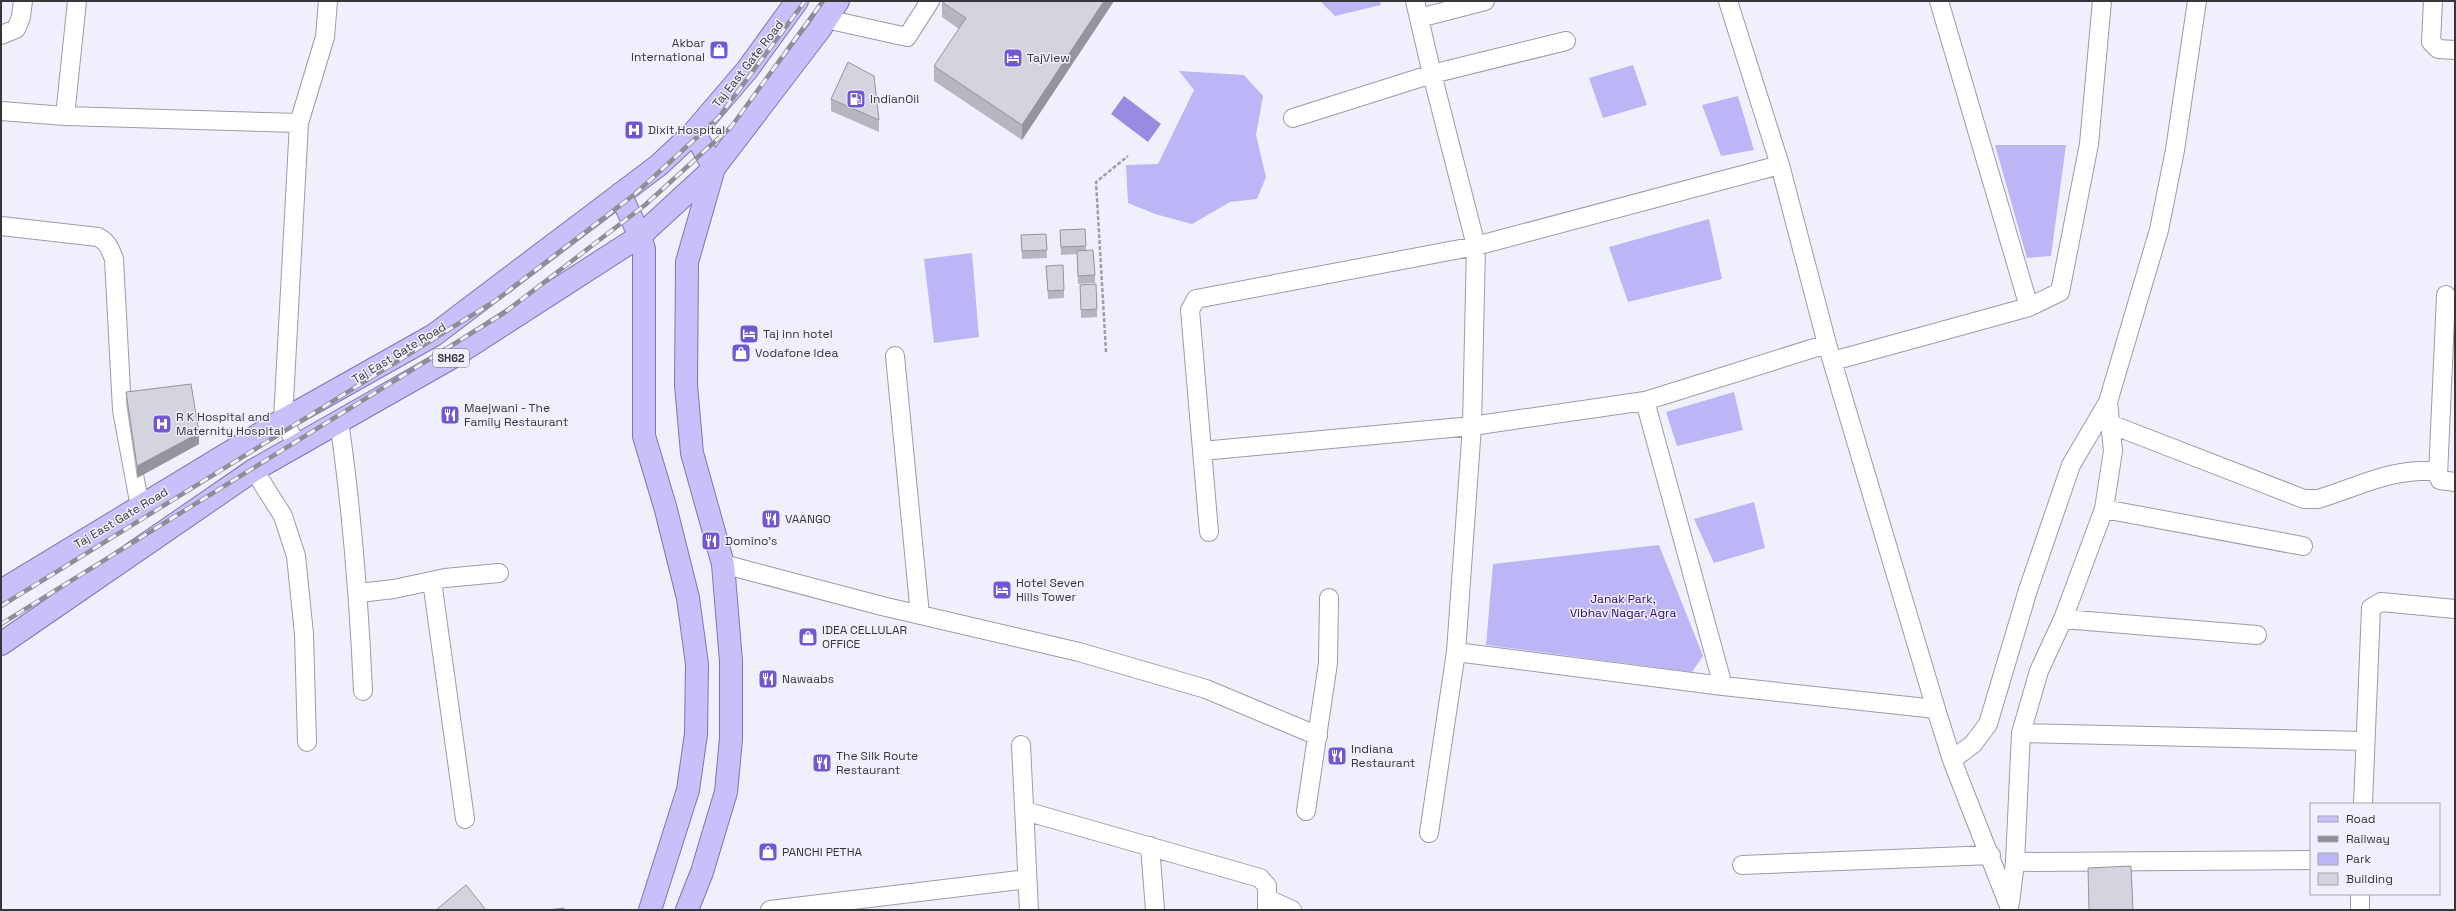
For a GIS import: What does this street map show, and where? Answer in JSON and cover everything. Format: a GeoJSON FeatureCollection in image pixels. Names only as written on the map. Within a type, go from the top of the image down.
{"type":"FeatureCollection","features":[{"type":"Feature","properties":{"kind":"main road","name":"Taj East Gate Road"},"geometry":{"type":"LineString","coordinates":[[1,591],[283,420],[434,335],[659,165],[694,132],[746,70],[797,1]]}},
{"type":"Feature","properties":{"kind":"main road","name":"SH62"},"geometry":{"type":"LineString","coordinates":[[1,644],[254,470],[450,358],[640,236],[714,168],[826,20],[838,1]]}},
{"type":"Feature","properties":{"kind":"main road"},"geometry":{"type":"LineString","coordinates":[[687,910],[702,872],[726,792],[731,739],[731,661],[723,564],[692,453],[686,385],[687,262],[714,168],[694,132]]}},
{"type":"Feature","properties":{"kind":"main road"},"geometry":{"type":"LineString","coordinates":[[620,194],[640,236],[644,249],[644,436],[666,510],[686,590],[697,664],[696,734],[688,790],[650,910]]}},
{"type":"Feature","properties":{"kind":"street"},"geometry":{"type":"LineString","coordinates":[[1,35],[16,29],[21,17],[23,1]]}},
{"type":"Feature","properties":{"kind":"street"},"geometry":{"type":"LineString","coordinates":[[65,116],[77,1]]}},
{"type":"Feature","properties":{"kind":"street"},"geometry":{"type":"LineString","coordinates":[[297,445],[283,420],[299,123],[325,37],[328,1]]}},
{"type":"Feature","properties":{"kind":"street"},"geometry":{"type":"LineString","coordinates":[[826,20],[907,37],[930,1]]}},
{"type":"Feature","properties":{"kind":"street"},"geometry":{"type":"LineString","coordinates":[[1429,833],[1456,652],[1472,426],[1476,246],[1417,9],[1485,1]]}},
{"type":"Feature","properties":{"kind":"street"},"geometry":{"type":"LineString","coordinates":[[1728,1],[1780,165],[1827,344],[1936,709],[1952,760],[1991,856],[2009,908]]}},
{"type":"Feature","properties":{"kind":"street"},"geometry":{"type":"LineString","coordinates":[[1939,1],[2029,307]]}},
{"type":"Feature","properties":{"kind":"street"},"geometry":{"type":"LineString","coordinates":[[1832,361],[2029,307],[2057,295],[2062,289],[2089,144],[2102,1]]}},
{"type":"Feature","properties":{"kind":"street"},"geometry":{"type":"LineString","coordinates":[[1952,760],[1973,744],[1988,724],[2028,590],[2071,465],[2108,402],[2159,230],[2175,150],[2197,1]]}},
{"type":"Feature","properties":{"kind":"street"},"geometry":{"type":"LineString","coordinates":[[2433,1],[2431,42],[2438,49],[2455,50]]}},
{"type":"Feature","properties":{"kind":"street"},"geometry":{"type":"LineString","coordinates":[[1293,118],[1432,74],[1566,41]]}},
{"type":"Feature","properties":{"kind":"street"},"geometry":{"type":"LineString","coordinates":[[1,111],[65,116],[299,123]]}},
{"type":"Feature","properties":{"kind":"street"},"geometry":{"type":"LineString","coordinates":[[1209,532],[1190,310],[1196,299],[1476,246],[1780,165]]}},
{"type":"Feature","properties":{"kind":"street"},"geometry":{"type":"LineString","coordinates":[[1,226],[98,237],[105,240],[110,248],[114,259],[122,410],[140,507]]}},
{"type":"Feature","properties":{"kind":"street"},"geometry":{"type":"LineString","coordinates":[[2446,295],[2438,471],[2440,480],[2455,482]]}},
{"type":"Feature","properties":{"kind":"street"},"geometry":{"type":"LineString","coordinates":[[1202,451],[1472,426],[1645,401],[1827,344]]}},
{"type":"Feature","properties":{"kind":"street"},"geometry":{"type":"LineString","coordinates":[[895,356],[920,615]]}},
{"type":"Feature","properties":{"kind":"street"},"geometry":{"type":"LineString","coordinates":[[1645,401],[1723,686]]}},
{"type":"Feature","properties":{"kind":"street"},"geometry":{"type":"LineString","coordinates":[[2009,908],[2015,862],[2021,733],[2040,671],[2064,619],[2104,509],[2113,451],[2108,402]]}},
{"type":"Feature","properties":{"kind":"street"},"geometry":{"type":"LineString","coordinates":[[339,421],[351,502],[359,593],[363,691]]}},
{"type":"Feature","properties":{"kind":"street"},"geometry":{"type":"LineString","coordinates":[[2110,424],[2304,499],[2318,500],[2394,473],[2412,470],[2438,471]]}},
{"type":"Feature","properties":{"kind":"street"},"geometry":{"type":"LineString","coordinates":[[254,470],[283,516],[296,556],[304,634],[307,742]]}},
{"type":"Feature","properties":{"kind":"street"},"geometry":{"type":"LineString","coordinates":[[2104,509],[2303,546]]}},
{"type":"Feature","properties":{"kind":"street"},"geometry":{"type":"LineString","coordinates":[[723,564],[920,615],[1079,652],[1206,689],[1318,736]]}},
{"type":"Feature","properties":{"kind":"street"},"geometry":{"type":"LineString","coordinates":[[359,593],[394,589],[432,581],[499,573]]}},
{"type":"Feature","properties":{"kind":"street"},"geometry":{"type":"LineString","coordinates":[[432,581],[465,820]]}},
{"type":"Feature","properties":{"kind":"street"},"geometry":{"type":"LineString","coordinates":[[1306,810],[1328,663],[1329,598]]}},
{"type":"Feature","properties":{"kind":"street"},"geometry":{"type":"LineString","coordinates":[[2363,803],[2364,741],[2371,608],[2381,602],[2455,609]]}},
{"type":"Feature","properties":{"kind":"street"},"geometry":{"type":"LineString","coordinates":[[2064,619],[2257,634]]}},
{"type":"Feature","properties":{"kind":"street"},"geometry":{"type":"LineString","coordinates":[[1456,652],[1723,686],[1936,709]]}},
{"type":"Feature","properties":{"kind":"street"},"geometry":{"type":"LineString","coordinates":[[2021,733],[2364,741]]}},
{"type":"Feature","properties":{"kind":"street"},"geometry":{"type":"LineString","coordinates":[[1022,745],[1029,910]]}},
{"type":"Feature","properties":{"kind":"street"},"geometry":{"type":"LineString","coordinates":[[1024,811],[1260,878],[1267,886],[1268,905],[1292,910]]}},
{"type":"Feature","properties":{"kind":"street"},"geometry":{"type":"LineString","coordinates":[[1150,846],[1154,910]]}},
{"type":"Feature","properties":{"kind":"street"},"geometry":{"type":"LineString","coordinates":[[1742,865],[1991,856]]}},
{"type":"Feature","properties":{"kind":"street"},"geometry":{"type":"LineString","coordinates":[[2015,862],[2310,860]]}},
{"type":"Feature","properties":{"kind":"street"},"geometry":{"type":"LineString","coordinates":[[770,910],[901,903],[1027,879]]}},
{"type":"Feature","properties":{"kind":"street"},"geometry":{"type":"LineString","coordinates":[[2360,895],[2360,910]]}},
{"type":"Feature","properties":{"kind":"path"},"geometry":{"type":"LineString","coordinates":[[1106,352],[1096,182],[1128,156]]}},
{"type":"Feature","properties":{"kind":"green space"},"geometry":{"type":"Polygon","coordinates":[[[1320,1],[1380,1],[1381,5],[1335,16],[1320,1]]]}},
{"type":"Feature","properties":{"kind":"green space"},"geometry":{"type":"Polygon","coordinates":[[[1633,65],[1647,105],[1603,118],[1589,78],[1633,65]]]}},
{"type":"Feature","properties":{"kind":"green space"},"geometry":{"type":"Polygon","coordinates":[[[1179,71],[1244,75],[1263,96],[1256,135],[1266,177],[1257,199],[1230,202],[1192,224],[1155,214],[1128,203],[1126,165],[1158,164],[1194,90],[1179,71]]]}},
{"type":"Feature","properties":{"kind":"green space"},"geometry":{"type":"Polygon","coordinates":[[[1738,96],[1754,150],[1721,156],[1702,105],[1738,96]]]}},
{"type":"Feature","properties":{"kind":"green space"},"geometry":{"type":"Polygon","coordinates":[[[1995,145],[2066,145],[2051,256],[2027,258],[1995,145]]]}},
{"type":"Feature","properties":{"kind":"green space"},"geometry":{"type":"Polygon","coordinates":[[[1709,219],[1722,279],[1628,302],[1609,247],[1709,219]]]}},
{"type":"Feature","properties":{"kind":"green space"},"geometry":{"type":"Polygon","coordinates":[[[972,253],[979,337],[934,343],[924,259],[972,253]]]}},
{"type":"Feature","properties":{"kind":"green space"},"geometry":{"type":"Polygon","coordinates":[[[1734,392],[1743,430],[1677,446],[1666,412],[1734,392]]]}},
{"type":"Feature","properties":{"kind":"green space"},"geometry":{"type":"Polygon","coordinates":[[[1754,502],[1765,548],[1714,563],[1694,519],[1754,502]]]}},
{"type":"Feature","properties":{"kind":"green space","name":"Janak Park, Vibhav Nagar, Agra"},"geometry":{"type":"Polygon","coordinates":[[[1659,545],[1703,656],[1692,672],[1486,645],[1493,564],[1659,545]]]}},
{"type":"Feature","properties":{"kind":"shaded area"},"geometry":{"type":"Polygon","coordinates":[[[1124,96],[1161,124],[1148,142],[1111,114],[1124,96]]]}},
{"type":"Feature","properties":{"kind":"building","name":"TajView"},"geometry":{"type":"Polygon","coordinates":[[[1104,1],[1022,125],[934,66],[966,18],[942,2],[1104,1]]]}},
{"type":"Feature","properties":{"kind":"building","name":"IndianOil"},"geometry":{"type":"Polygon","coordinates":[[[848,62],[874,76],[879,120],[831,99],[848,62]]]}},
{"type":"Feature","properties":{"kind":"building"},"geometry":{"type":"Polygon","coordinates":[[[1085,229],[1086,246],[1061,247],[1060,230],[1085,229]]]}},
{"type":"Feature","properties":{"kind":"building"},"geometry":{"type":"Polygon","coordinates":[[[1046,234],[1047,250],[1022,251],[1021,235],[1046,234]]]}},
{"type":"Feature","properties":{"kind":"building"},"geometry":{"type":"Polygon","coordinates":[[[1093,250],[1095,275],[1078,276],[1077,251],[1093,250]]]}},
{"type":"Feature","properties":{"kind":"building"},"geometry":{"type":"Polygon","coordinates":[[[1063,265],[1064,290],[1048,291],[1046,266],[1063,265]]]}},
{"type":"Feature","properties":{"kind":"building"},"geometry":{"type":"Polygon","coordinates":[[[1096,284],[1097,309],[1081,310],[1080,285],[1096,284]]]}},
{"type":"Feature","properties":{"kind":"building"},"geometry":{"type":"Polygon","coordinates":[[[191,384],[199,433],[137,466],[126,392],[191,384]]]}},
{"type":"Feature","properties":{"kind":"building"},"geometry":{"type":"Polygon","coordinates":[[[2131,866],[2133,910],[2089,910],[2088,868],[2131,866]]]}},
{"type":"Feature","properties":{"kind":"building"},"geometry":{"type":"Polygon","coordinates":[[[466,885],[486,910],[436,910],[466,885]]]}},
{"type":"Feature","properties":{"kind":"building"},"geometry":{"type":"Polygon","coordinates":[[[564,908],[564,910],[547,910],[564,908]]]}},
{"type":"Feature","properties":{"kind":"railway"},"geometry":{"type":"LineString","coordinates":[[1,606],[495,301],[635,194],[719,117],[805,1]]}},
{"type":"Feature","properties":{"kind":"railway"},"geometry":{"type":"LineString","coordinates":[[1,624],[504,313],[645,205],[731,127],[823,1]]}},
{"type":"Feature","properties":{"kind":"place","name":"Akbar International"},"geometry":{"type":"Point","coordinates":[719,50]}},
{"type":"Feature","properties":{"kind":"place","name":"TajView"},"geometry":{"type":"Point","coordinates":[1013,58]}},
{"type":"Feature","properties":{"kind":"place","name":"IndianOil"},"geometry":{"type":"Point","coordinates":[856,99]}},
{"type":"Feature","properties":{"kind":"place","name":"Dixit Hospital"},"geometry":{"type":"Point","coordinates":[634,130]}},
{"type":"Feature","properties":{"kind":"place","name":"Taj inn hotel"},"geometry":{"type":"Point","coordinates":[749,334]}},
{"type":"Feature","properties":{"kind":"place","name":"Vodafone Idea"},"geometry":{"type":"Point","coordinates":[741,353]}},
{"type":"Feature","properties":{"kind":"place","name":"Maejwani - The Family Restaurant"},"geometry":{"type":"Point","coordinates":[450,415]}},
{"type":"Feature","properties":{"kind":"place","name":"R K Hospital and Maternity Hospital"},"geometry":{"type":"Point","coordinates":[162,424]}},
{"type":"Feature","properties":{"kind":"place","name":"VAANGO"},"geometry":{"type":"Point","coordinates":[771,519]}},
{"type":"Feature","properties":{"kind":"place","name":"Domino's"},"geometry":{"type":"Point","coordinates":[711,541]}},
{"type":"Feature","properties":{"kind":"place","name":"Hotel Seven Hills Tower"},"geometry":{"type":"Point","coordinates":[1002,590]}},
{"type":"Feature","properties":{"kind":"place","name":"IDEA CELLULAR OFFICE"},"geometry":{"type":"Point","coordinates":[808,637]}},
{"type":"Feature","properties":{"kind":"place","name":"Nawaabs"},"geometry":{"type":"Point","coordinates":[768,679]}},
{"type":"Feature","properties":{"kind":"place","name":"Indiana Restaurant"},"geometry":{"type":"Point","coordinates":[1337,756]}},
{"type":"Feature","properties":{"kind":"place","name":"The Silk Route Restaurant"},"geometry":{"type":"Point","coordinates":[822,763]}},
{"type":"Feature","properties":{"kind":"place","name":"PANCHI PETHA"},"geometry":{"type":"Point","coordinates":[768,852]}}]}
